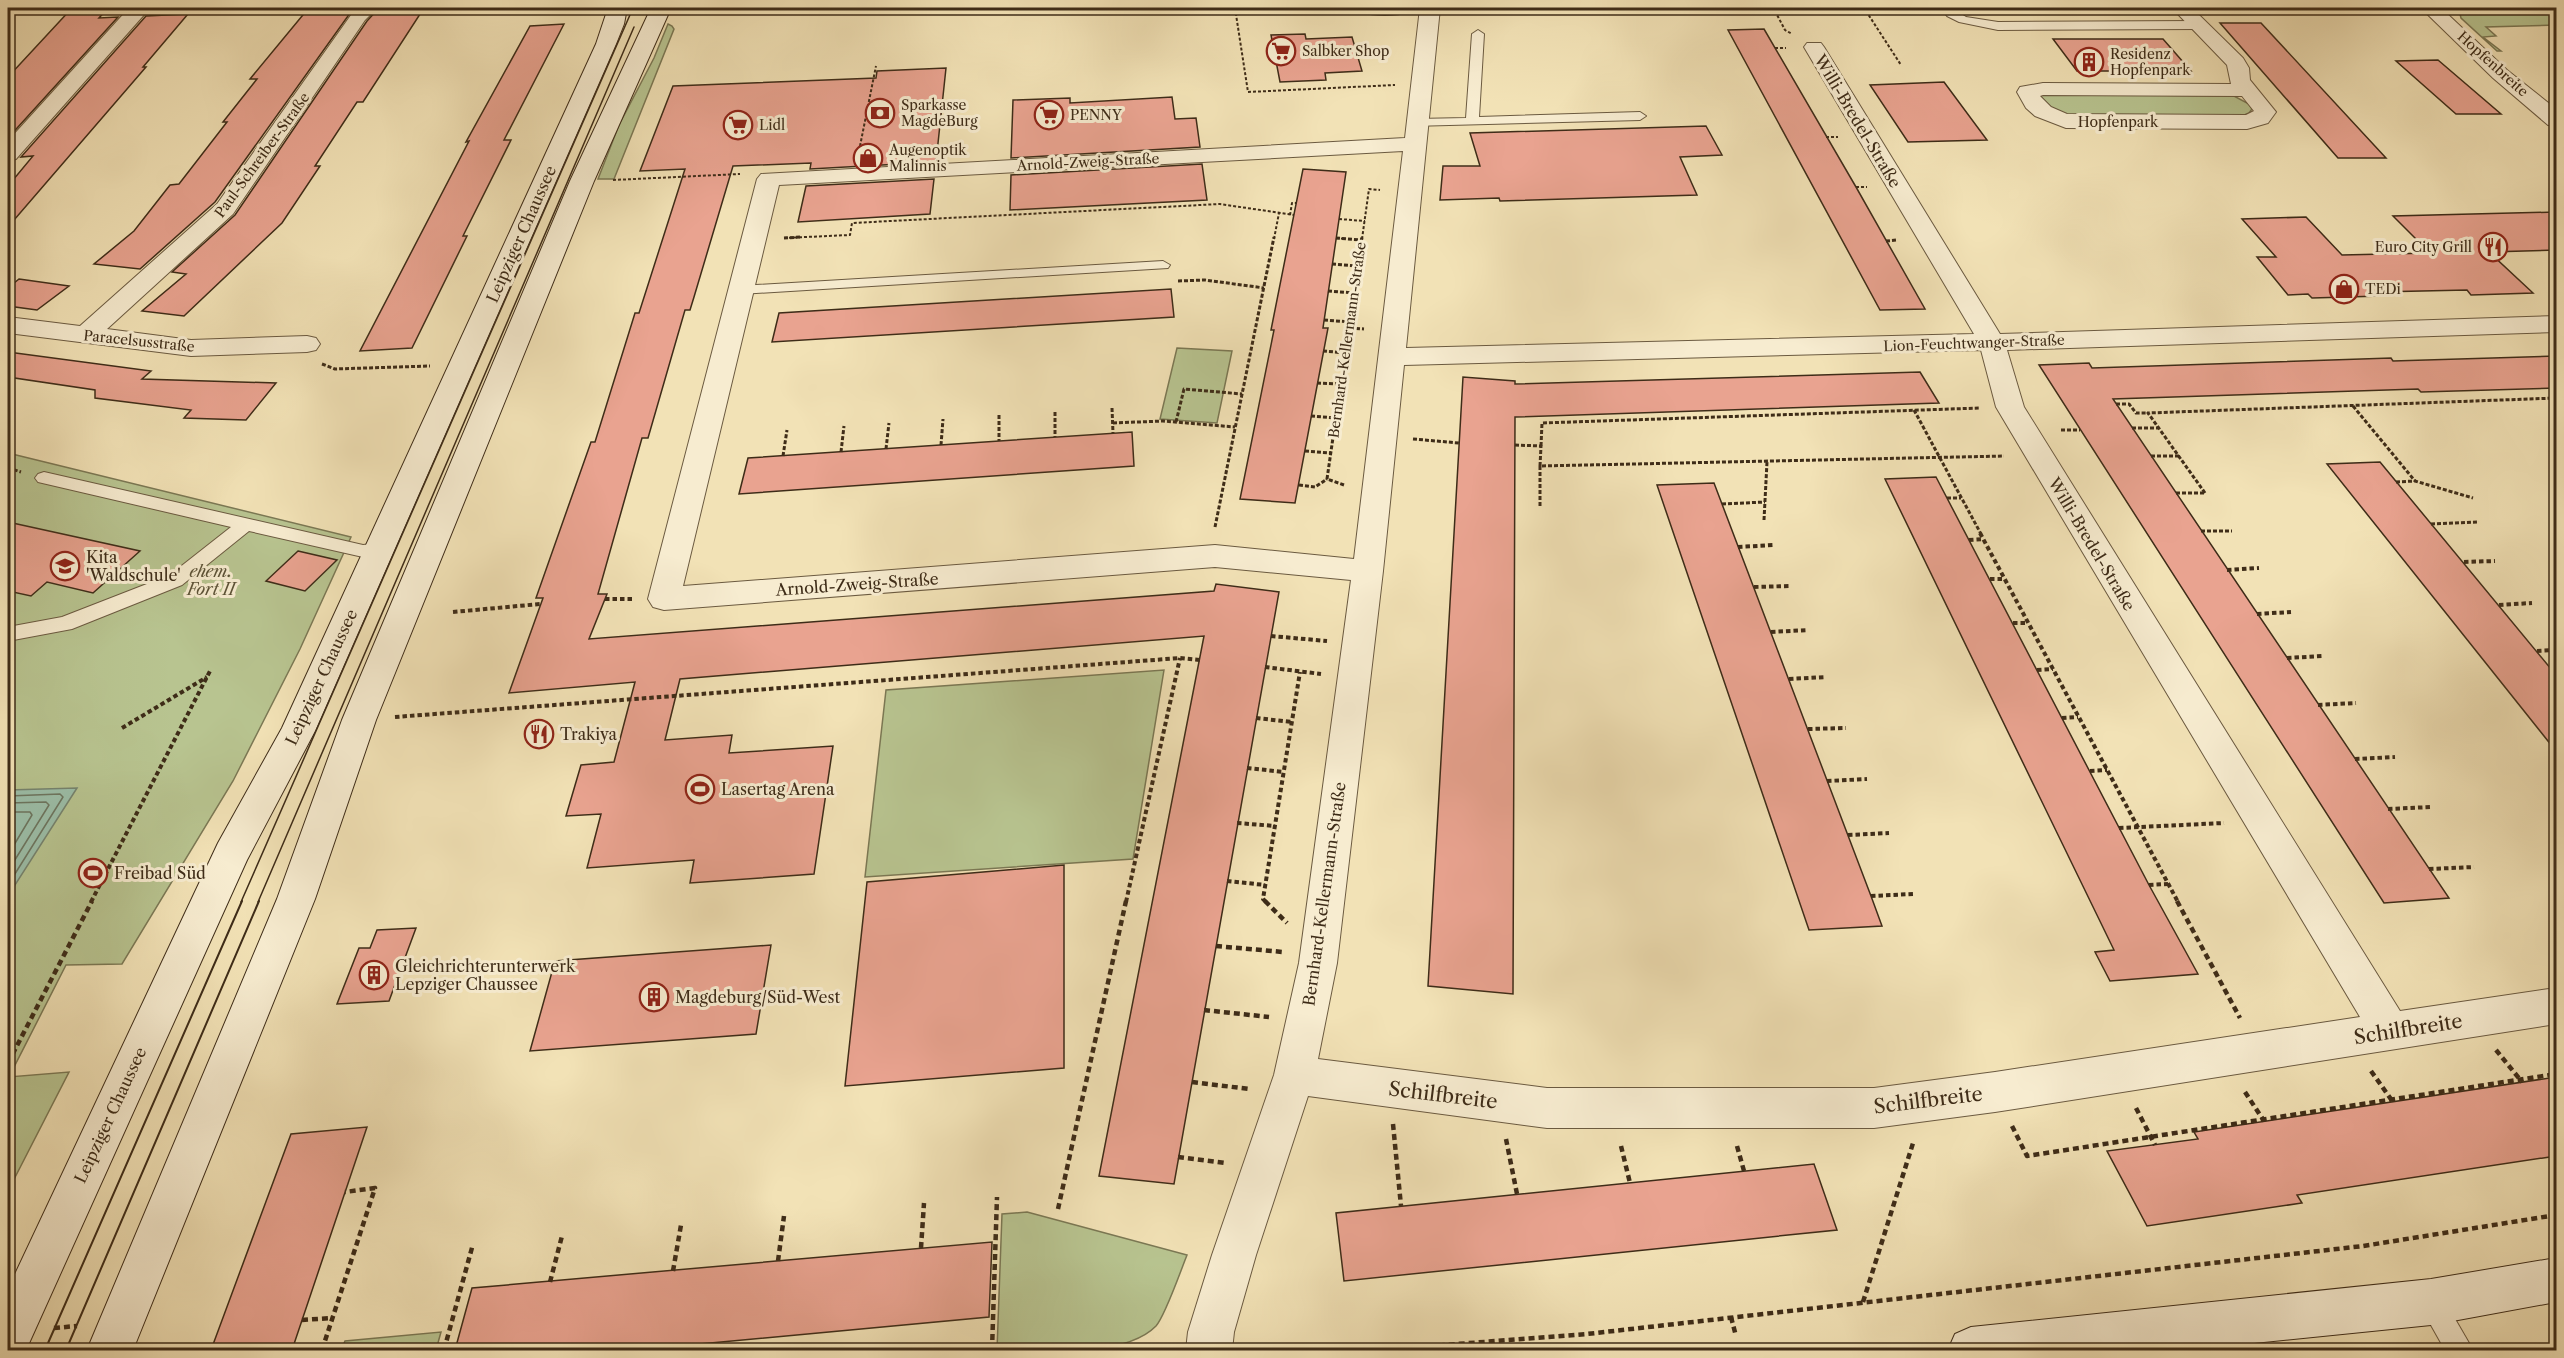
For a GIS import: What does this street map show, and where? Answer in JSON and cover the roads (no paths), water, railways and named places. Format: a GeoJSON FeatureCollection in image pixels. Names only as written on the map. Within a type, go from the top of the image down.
{"type":"FeatureCollection","features":[{"type":"Feature","properties":{"kind":"street"},"geometry":{"type":"LineString","coordinates":[[8,154],[140,8]]}},
{"type":"Feature","properties":{"kind":"street","name":"Paul-Schreiber-Straße"},"geometry":{"type":"LineString","coordinates":[[85,335],[220,214],[292,114],[358,16],[367,8]]}},
{"type":"Feature","properties":{"kind":"street","name":"Leipziger Chaussee"},"geometry":{"type":"LineString","coordinates":[[9,1336],[231,854],[298,730],[381,549],[606,44],[614,24],[616,8]]}},
{"type":"Feature","properties":{"kind":"street","name":"Leipziger Chaussee"},"geometry":{"type":"LineString","coordinates":[[115,1336],[296,899],[359,720],[582,181],[661,8]]}},
{"type":"Feature","properties":{"kind":"street"},"geometry":{"type":"LineString","coordinates":[[1367,8],[1403,8]]}},
{"type":"Feature","properties":{"kind":"street","name":"Bernhard-Kellermann-Straße"},"geometry":{"type":"LineString","coordinates":[[1209,1350],[1211,1332],[1233,1255],[1294,1076],[1318,963],[1368,571],[1430,8]]}},
{"type":"Feature","properties":{"kind":"street","name":"Hopfenpark"},"geometry":{"type":"LineString","coordinates":[[2181,8],[2236,62],[2240,68],[2240,81],[2265,112],[2260,118],[2247,122],[2066,122],[2050,117],[2031,102],[2028,92],[2043,89],[2247,90]]}},
{"type":"Feature","properties":{"kind":"street","name":"Hopfenbreite"},"geometry":{"type":"LineString","coordinates":[[2430,8],[2500,74],[2556,120]]}},
{"type":"Feature","properties":{"kind":"street","name":"Willi-Bredel-Straße"},"geometry":{"type":"LineString","coordinates":[[1814,47],[1992,342],[2010,407],[2038,456],[2391,1032]]}},
{"type":"Feature","properties":{"kind":"street","name":"Arnold-Zweig-Straße"},"geometry":{"type":"LineString","coordinates":[[1368,571],[1209,557],[664,599],[769,179],[1415,134]]}},
{"type":"Feature","properties":{"kind":"street","name":"Lion-Feuchtwanger-Straße"},"geometry":{"type":"LineString","coordinates":[[1392,357],[1992,342],[2556,324]]}},
{"type":"Feature","properties":{"kind":"street","name":"Paracelsusstraße"},"geometry":{"type":"LineString","coordinates":[[8,325],[192,348],[307,345]]}},
{"type":"Feature","properties":{"kind":"street","name":"Schilfbreite"},"geometry":{"type":"LineString","coordinates":[[1294,1076],[1547,1108],[1874,1108],[2249,1068],[2391,1032],[2556,1006]]}},
{"type":"Feature","properties":{"kind":"street"},"geometry":{"type":"LineString","coordinates":[[1971,1350],[2094,1344],[2431,1302],[2556,1280]]}},
{"type":"Feature","properties":{"kind":"lane"},"geometry":{"type":"LineString","coordinates":[[1947,8],[1951,14],[1963,21],[1998,27],[2198,25]]}},
{"type":"Feature","properties":{"kind":"lane"},"geometry":{"type":"LineString","coordinates":[[1472,122],[1479,34]]}},
{"type":"Feature","properties":{"kind":"lane"},"geometry":{"type":"LineString","coordinates":[[1415,134],[1472,122],[1640,116]]}},
{"type":"Feature","properties":{"kind":"lane"},"geometry":{"type":"LineString","coordinates":[[740,290],[1164,265]]}},
{"type":"Feature","properties":{"kind":"lane"},"geometry":{"type":"LineString","coordinates":[[44,478],[244,526],[363,551],[381,549]]}},
{"type":"Feature","properties":{"kind":"lane"},"geometry":{"type":"LineString","coordinates":[[8,634],[65,624],[176,580],[244,526]]}},
{"type":"Feature","properties":{"kind":"lane"},"geometry":{"type":"LineString","coordinates":[[2431,1302],[2460,1350]]}},
{"type":"Feature","properties":{"kind":"water"},"geometry":{"type":"Polygon","coordinates":[[[77,788],[8,896],[8,790],[77,788]]]}},
{"type":"Feature","properties":{"kind":"tram line"},"geometry":{"type":"LineString","coordinates":[[241,902],[633,8]]}},
{"type":"Feature","properties":{"kind":"tram line"},"geometry":{"type":"LineString","coordinates":[[258,902],[634,27]]}},
{"type":"Feature","properties":{"kind":"tram line"},"geometry":{"type":"LineString","coordinates":[[45,1350],[242,901]]}},
{"type":"Feature","properties":{"kind":"tram line"},"geometry":{"type":"LineString","coordinates":[[66,1350],[259,901]]}},
{"type":"Feature","properties":{"kind":"place","name":"Salbker Shop"},"geometry":{"type":"Point","coordinates":[1281,51]}},
{"type":"Feature","properties":{"kind":"place","name":"Residenz Hopfenpark"},"geometry":{"type":"Point","coordinates":[2089,62]}},
{"type":"Feature","properties":{"kind":"place","name":"Sparkasse MagdeBurg"},"geometry":{"type":"Point","coordinates":[880,113]}},
{"type":"Feature","properties":{"kind":"place","name":"PENNY"},"geometry":{"type":"Point","coordinates":[1049,115]}},
{"type":"Feature","properties":{"kind":"place","name":"Lidl"},"geometry":{"type":"Point","coordinates":[738,125]}},
{"type":"Feature","properties":{"kind":"place","name":"Augenoptik Malinnis"},"geometry":{"type":"Point","coordinates":[868,158]}},
{"type":"Feature","properties":{"kind":"place","name":"Euro City Grill"},"geometry":{"type":"Point","coordinates":[2493,247]}},
{"type":"Feature","properties":{"kind":"place","name":"TEDi"},"geometry":{"type":"Point","coordinates":[2344,289]}},
{"type":"Feature","properties":{"kind":"place","name":"Kita 'Waldschule'"},"geometry":{"type":"Point","coordinates":[65,566]}},
{"type":"Feature","properties":{"kind":"place","name":"Trakiya"},"geometry":{"type":"Point","coordinates":[539,734]}},
{"type":"Feature","properties":{"kind":"place","name":"Lasertag Arena"},"geometry":{"type":"Point","coordinates":[700,789]}},
{"type":"Feature","properties":{"kind":"place","name":"Freibad Süd"},"geometry":{"type":"Point","coordinates":[93,873]}},
{"type":"Feature","properties":{"kind":"place","name":"Gleichrichterunterwerk Lepziger Chaussee"},"geometry":{"type":"Point","coordinates":[374,975]}},
{"type":"Feature","properties":{"kind":"place","name":"Magdeburg/Süd-West"},"geometry":{"type":"Point","coordinates":[654,997]}},
{"type":"Feature","properties":{"kind":"park label","name":"ehem. Fort II"},"geometry":{"type":"Point","coordinates":[211,580]}}]}
